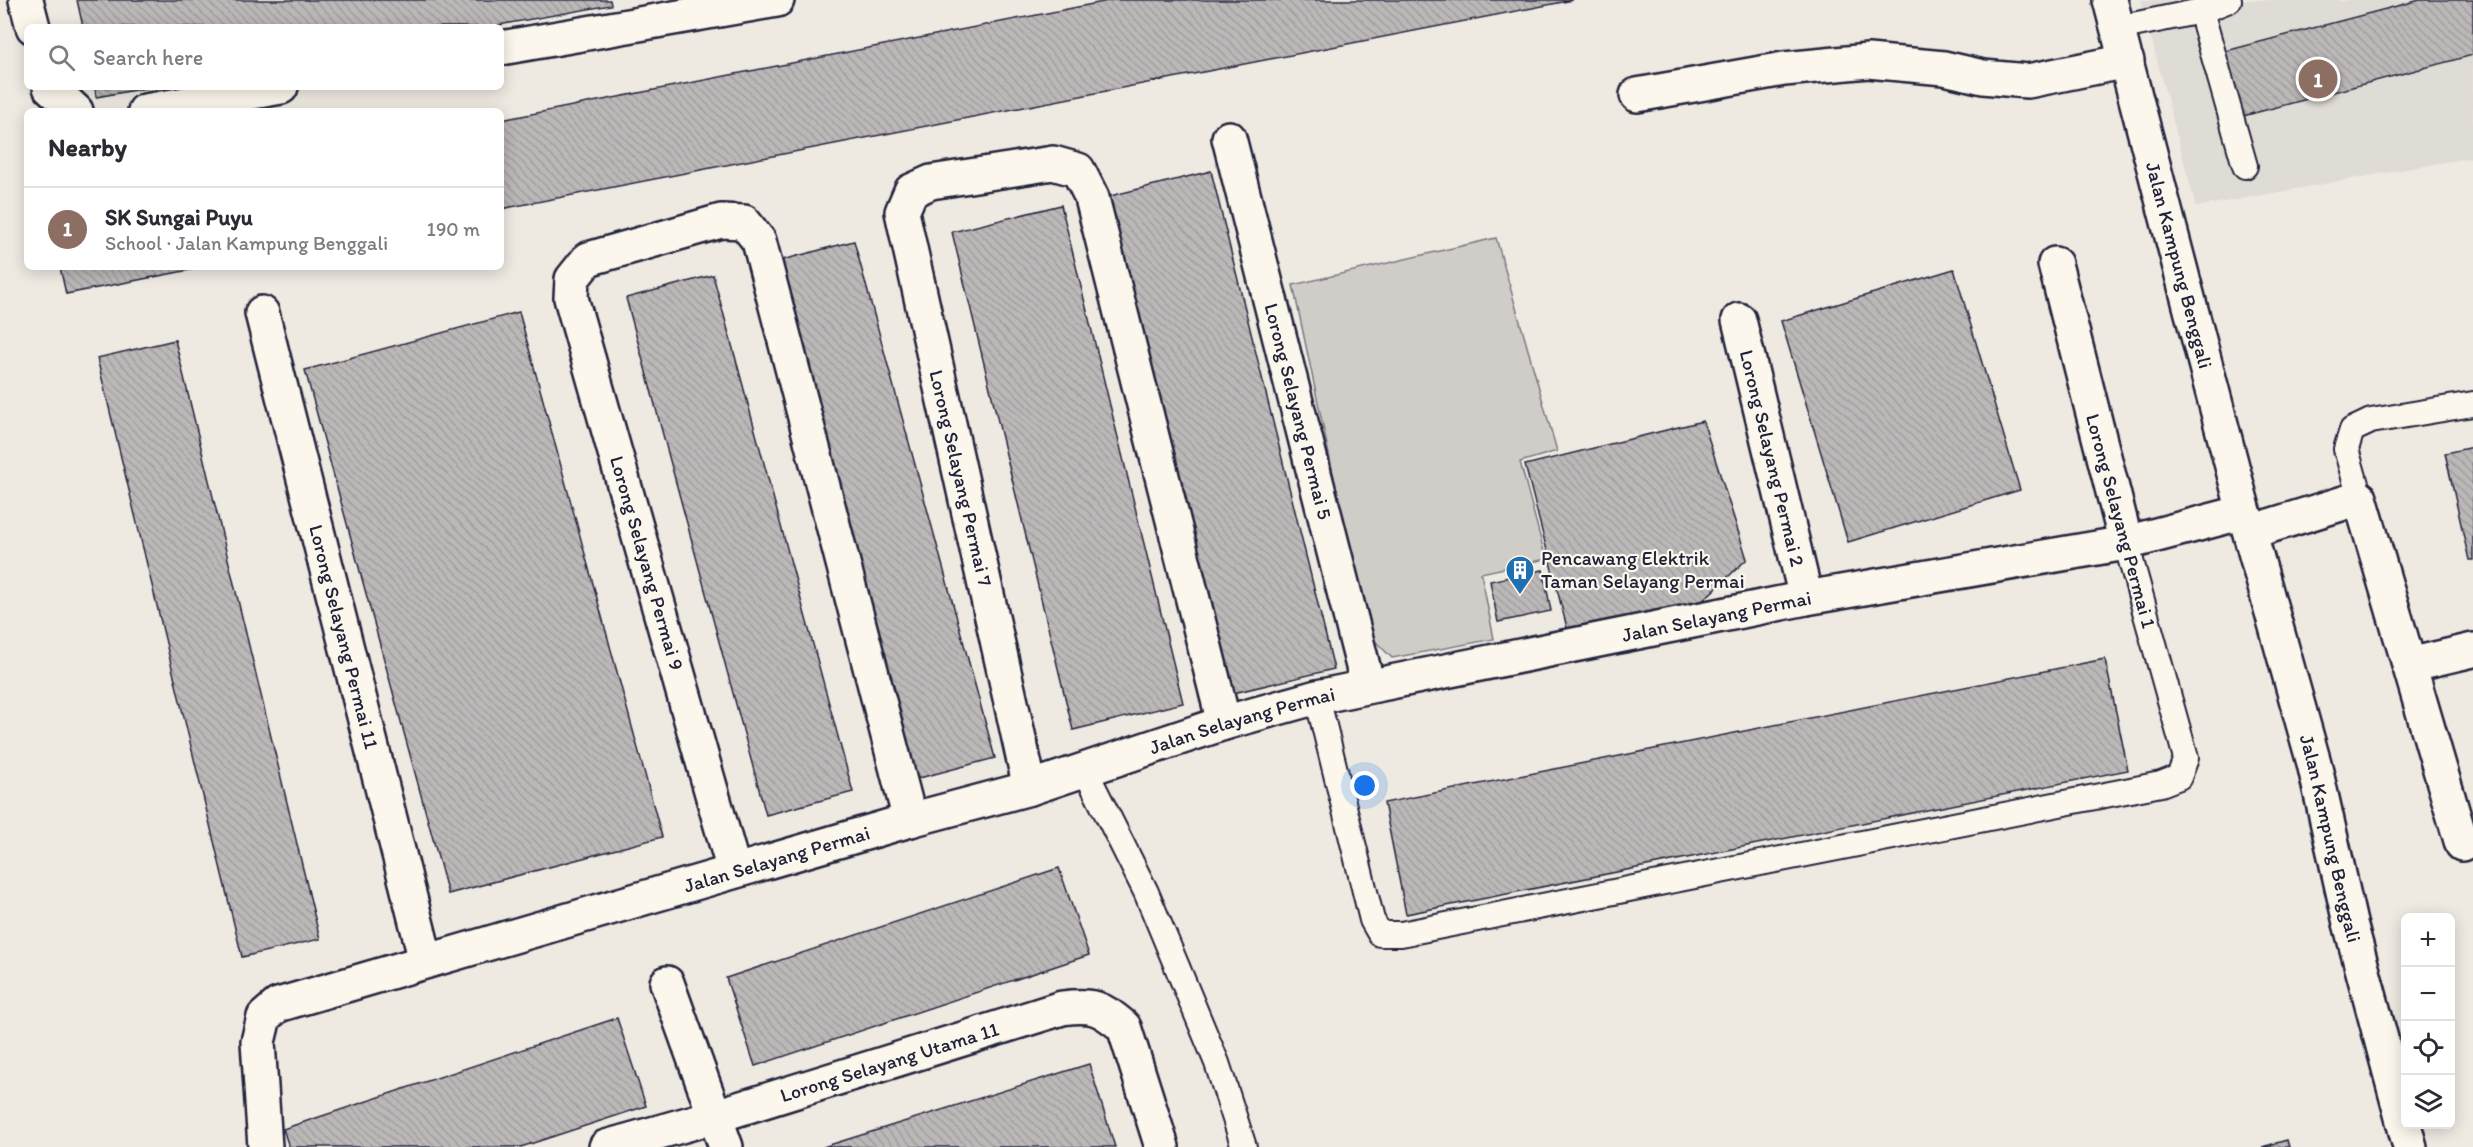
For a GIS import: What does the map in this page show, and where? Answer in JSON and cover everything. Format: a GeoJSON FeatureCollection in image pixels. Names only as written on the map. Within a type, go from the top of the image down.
{"type":"FeatureCollection","features":[{"type":"Feature","properties":{"kind":"street"},"geometry":{"type":"LineString","coordinates":[[26,0],[32,24]]}},
{"type":"Feature","properties":{"kind":"street"},"geometry":{"type":"LineString","coordinates":[[504,47],[777,0]]}},
{"type":"Feature","properties":{"kind":"street","name":"Jalan Kampung Benggali"},"geometry":{"type":"LineString","coordinates":[[2114,14],[2247,522],[2314,763],[2350,922],[2410,1147]]}},
{"type":"Feature","properties":{"kind":"street"},"geometry":{"type":"LineString","coordinates":[[1637,95],[1784,69],[1869,61],[1944,68],[1983,77],[2028,81],[2127,61]]}},
{"type":"Feature","properties":{"kind":"street"},"geometry":{"type":"LineString","coordinates":[[53,90],[73,108]]}},
{"type":"Feature","properties":{"kind":"street"},"geometry":{"type":"LineString","coordinates":[[162,108],[264,90]]}},
{"type":"Feature","properties":{"kind":"street","name":"Lorong Selayang Permai 5"},"geometry":{"type":"LineString","coordinates":[[1229,138],[1368,686]]}},
{"type":"Feature","properties":{"kind":"street","name":"Lorong Selayang Permai 7"},"geometry":{"type":"LineString","coordinates":[[1030,788],[902,212],[911,191],[931,182],[1053,164],[1078,170],[1092,198],[1224,723]]}},
{"type":"Feature","properties":{"kind":"street","name":"Lorong Selayang Permai 9"},"geometry":{"type":"LineString","coordinates":[[734,872],[571,298],[572,279],[588,259],[721,221],[744,222],[759,241],[910,820]]}},
{"type":"Feature","properties":{"kind":"street","name":"Lorong Selayang Permai 1"},"geometry":{"type":"LineString","coordinates":[[2055,264],[2126,543]]}},
{"type":"Feature","properties":{"kind":"street","name":"Lorong Selayang Permai 11"},"geometry":{"type":"LineString","coordinates":[[262,313],[426,961]]}},
{"type":"Feature","properties":{"kind":"street","name":"Lorong Selayang Permai 2"},"geometry":{"type":"LineString","coordinates":[[1739,320],[1806,598]]}},
{"type":"Feature","properties":{"kind":"street"},"geometry":{"type":"LineString","coordinates":[[2247,522],[2360,498],[2462,844]]}},
{"type":"Feature","properties":{"kind":"street","name":"Jalan Selayang Permai"},"geometry":{"type":"LineString","coordinates":[[265,1147],[258,1042],[264,1017],[278,1005],[910,820],[1030,788],[1224,723],[1317,698],[1806,598],[2247,522]]}},
{"type":"Feature","properties":{"kind":"street"},"geometry":{"type":"LineString","coordinates":[[2409,665],[2473,650]]}},
{"type":"Feature","properties":{"kind":"street"},"geometry":{"type":"LineString","coordinates":[[666,983],[726,1147]]}},
{"type":"Feature","properties":{"kind":"street","name":"Lorong Selayang Utama 11"},"geometry":{"type":"LineString","coordinates":[[606,1147],[716,1116],[1062,1008],[1088,1005],[1108,1014],[1124,1027],[1162,1147]]}},
{"type":"Feature","properties":{"kind":"lane"},"geometry":{"type":"LineString","coordinates":[[2114,14],[2201,11],[2229,0]]}},
{"type":"Feature","properties":{"kind":"lane"},"geometry":{"type":"LineString","coordinates":[[2201,11],[2245,166]]}},
{"type":"Feature","properties":{"kind":"lane"},"geometry":{"type":"LineString","coordinates":[[2360,498],[2346,449],[2352,430],[2371,421],[2473,404]]}},
{"type":"Feature","properties":{"kind":"lane","name":"Lorong Selayang Permai 1"},"geometry":{"type":"LineString","coordinates":[[1317,698],[1372,920],[1380,934],[1401,934],[2161,784],[2180,777],[2187,758],[2126,543]]}},
{"type":"Feature","properties":{"kind":"lane"},"geometry":{"type":"LineString","coordinates":[[1085,770],[1146,892],[1217,1063],[1244,1147]]}},
{"type":"Feature","properties":{"kind":"shaded area"},"geometry":{"type":"Polygon","coordinates":[[[2141,0],[2473,0],[2473,157],[2196,207],[2141,0]]]}},
{"type":"Feature","properties":{"kind":"shaded area"},"geometry":{"type":"Polygon","coordinates":[[[1496,238],[1557,451],[1520,462],[1546,559],[1481,573],[1494,639],[1392,658],[1367,633],[1293,285],[1496,238]]]}},
{"type":"Feature","properties":{"kind":"building"},"geometry":{"type":"Polygon","coordinates":[[[77,0],[610,0],[611,5],[504,24],[82,24],[77,0]]]}},
{"type":"Feature","properties":{"kind":"building"},"geometry":{"type":"Polygon","coordinates":[[[1113,0],[1573,0],[504,208],[504,119],[1113,0]]]}},
{"type":"Feature","properties":{"kind":"building"},"geometry":{"type":"Polygon","coordinates":[[[2420,0],[2473,0],[2473,55],[2239,117],[2222,52],[2420,0]]]}},
{"type":"Feature","properties":{"kind":"building"},"geometry":{"type":"Polygon","coordinates":[[[95,90],[135,90],[96,97],[95,90]]]}},
{"type":"Feature","properties":{"kind":"building"},"geometry":{"type":"Polygon","coordinates":[[[1211,171],[1334,669],[1225,695],[1102,198],[1211,171]]]}},
{"type":"Feature","properties":{"kind":"building"},"geometry":{"type":"Polygon","coordinates":[[[1061,205],[1183,703],[1073,730],[952,232],[1061,205]]]}},
{"type":"Feature","properties":{"kind":"building"},"geometry":{"type":"Polygon","coordinates":[[[854,241],[995,758],[908,781],[767,264],[854,241]]]}},
{"type":"Feature","properties":{"kind":"building"},"geometry":{"type":"Polygon","coordinates":[[[1954,269],[2020,490],[1848,542],[1781,321],[1954,269]]]}},
{"type":"Feature","properties":{"kind":"building"},"geometry":{"type":"Polygon","coordinates":[[[61,270],[190,270],[66,294],[61,270]]]}},
{"type":"Feature","properties":{"kind":"building"},"geometry":{"type":"Polygon","coordinates":[[[713,275],[853,792],[766,815],[626,298],[713,275]]]}},
{"type":"Feature","properties":{"kind":"building"},"geometry":{"type":"Polygon","coordinates":[[[519,312],[662,837],[448,894],[305,370],[519,312]]]}},
{"type":"Feature","properties":{"kind":"building"},"geometry":{"type":"Polygon","coordinates":[[[175,340],[320,939],[242,957],[97,358],[175,340]]]}},
{"type":"Feature","properties":{"kind":"building"},"geometry":{"type":"Polygon","coordinates":[[[1703,421],[1747,559],[1698,605],[1567,628],[1525,465],[1703,421]]]}},
{"type":"Feature","properties":{"kind":"building"},"geometry":{"type":"Polygon","coordinates":[[[2473,447],[2473,560],[2469,560],[2445,453],[2473,447]]]}},
{"type":"Feature","properties":{"kind":"building","name":"Pencawang Elektrik Taman Selayang Permai"},"geometry":{"type":"Polygon","coordinates":[[[1543,570],[1551,611],[1498,622],[1490,581],[1543,570]]]}},
{"type":"Feature","properties":{"kind":"building"},"geometry":{"type":"Polygon","coordinates":[[[2105,659],[2128,770],[1406,914],[1384,803],[2105,659]]]}},
{"type":"Feature","properties":{"kind":"building"},"geometry":{"type":"Polygon","coordinates":[[[1059,868],[1089,955],[755,1066],[726,978],[1059,868]]]}},
{"type":"Feature","properties":{"kind":"building"},"geometry":{"type":"Polygon","coordinates":[[[617,1018],[646,1106],[521,1147],[289,1147],[283,1129],[617,1018]]]}},
{"type":"Feature","properties":{"kind":"building"},"geometry":{"type":"Polygon","coordinates":[[[1089,1064],[1115,1147],[823,1147],[1089,1064]]]}},
{"type":"Feature","properties":{"kind":"building"},"geometry":{"type":"Polygon","coordinates":[[[2287,1140],[2289,1147],[2262,1147],[2287,1140]]]}},
{"type":"Feature","properties":{"kind":"place","name":"SK Sungai Puyu"},"geometry":{"type":"Point","coordinates":[2318,79]}},
{"type":"Feature","properties":{"kind":"place","name":"Pencawang Elektrik Taman Selayang Permai"},"geometry":{"type":"Point","coordinates":[1520,596]}}]}
